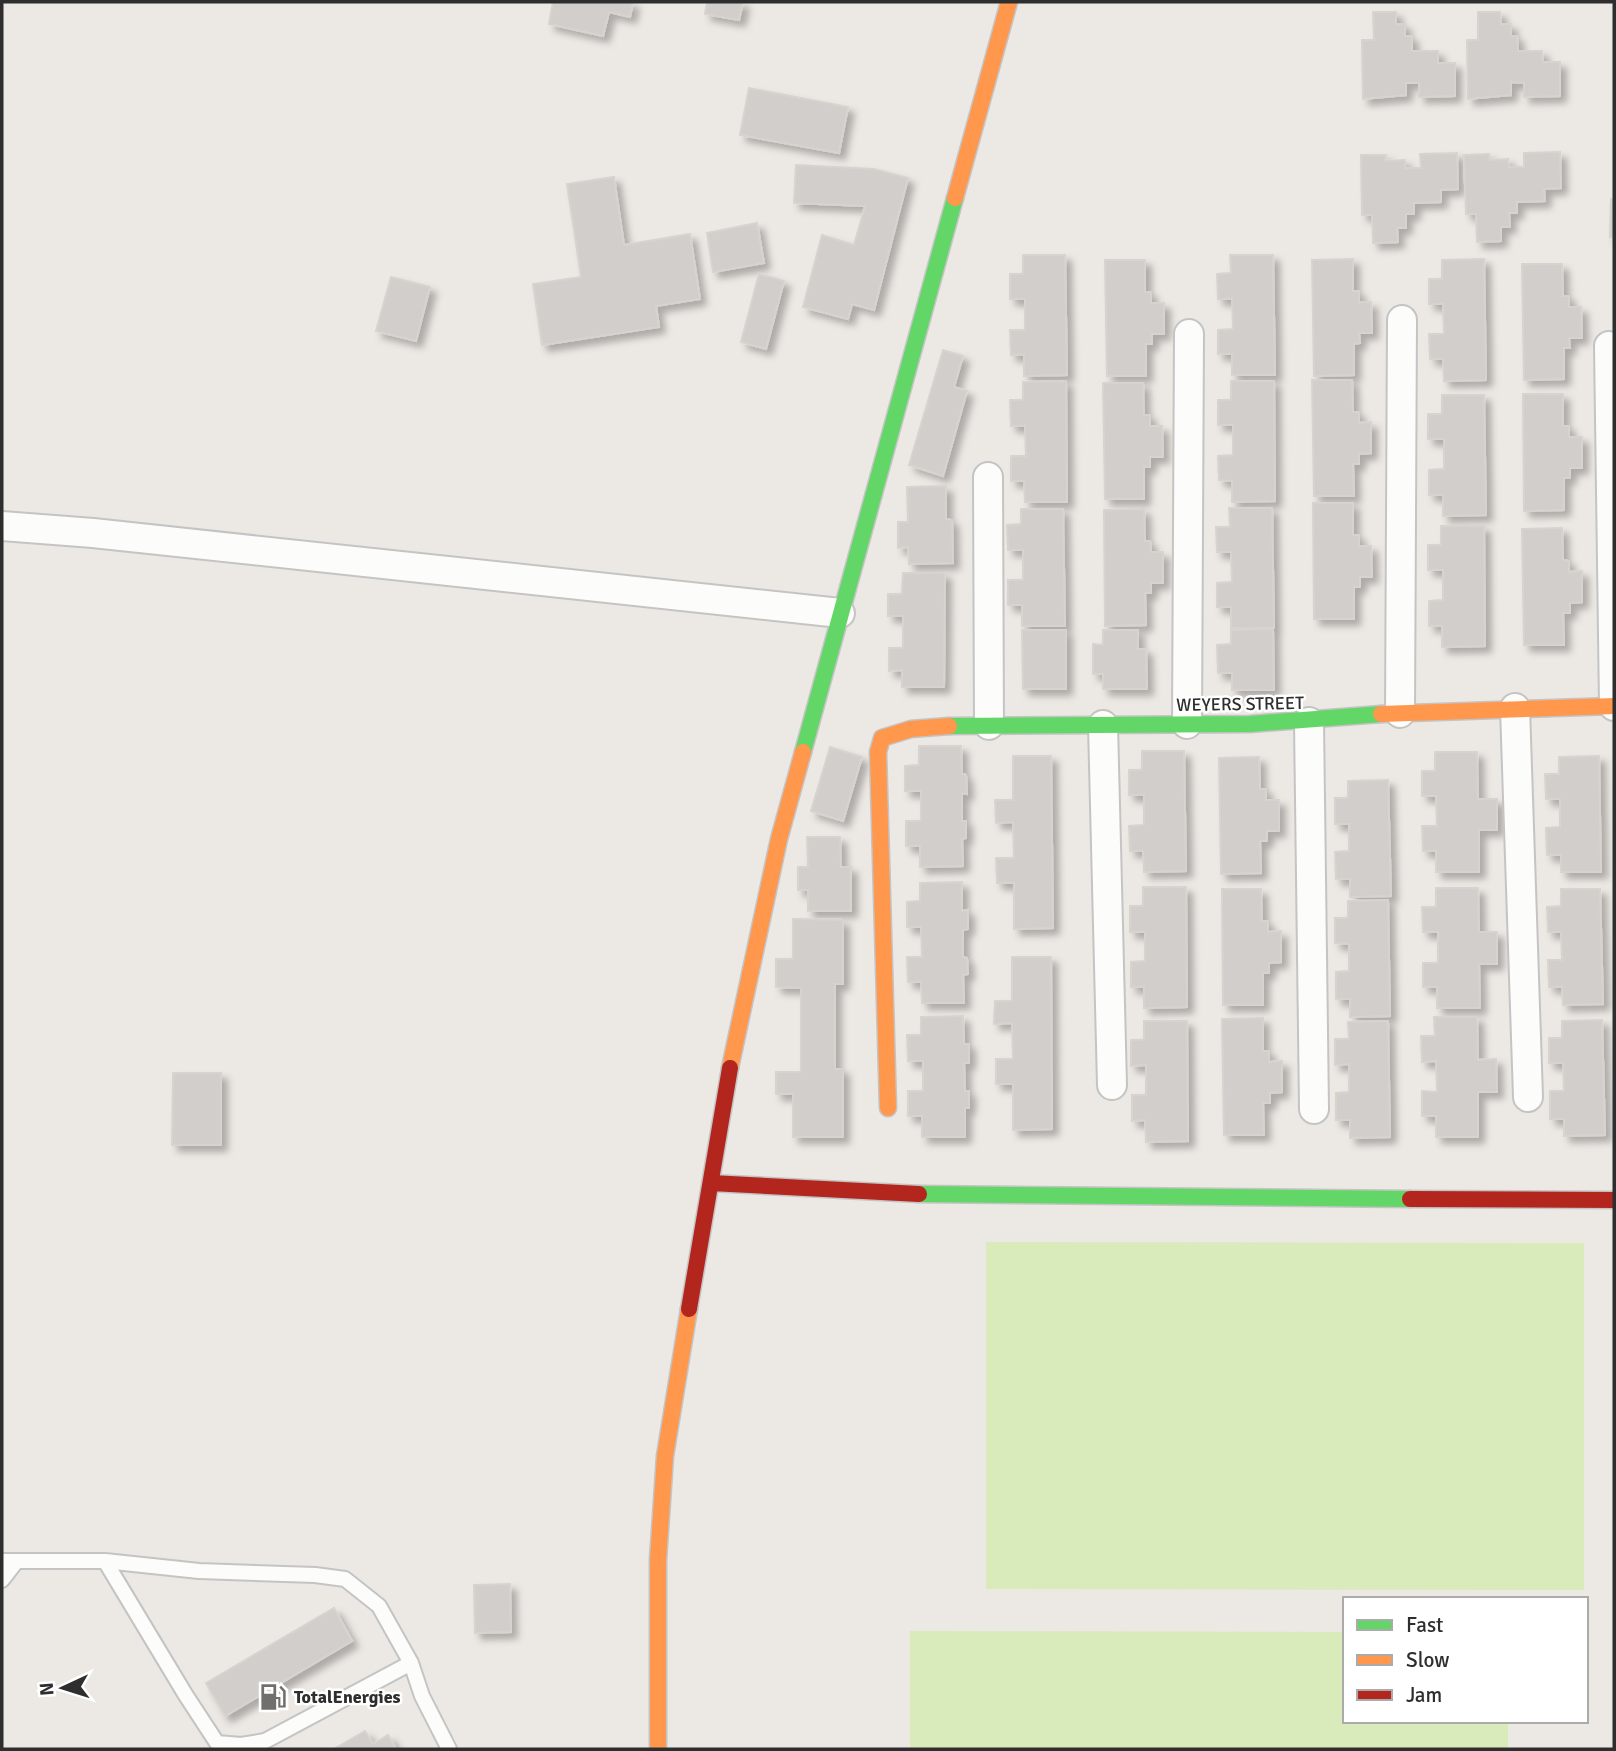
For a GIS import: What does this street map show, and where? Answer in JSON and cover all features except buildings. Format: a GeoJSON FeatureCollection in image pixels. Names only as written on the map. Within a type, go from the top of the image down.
{"type":"FeatureCollection","features":[{"type":"Feature","properties":{"kind":"street"},"geometry":{"type":"LineString","coordinates":[[658,1749],[658,1560],[665,1456],[723,1098],[779,839],[1009,2]]}},
{"type":"Feature","properties":{"kind":"street"},"geometry":{"type":"LineString","coordinates":[[1399,713],[1402,320]]}},
{"type":"Feature","properties":{"kind":"street"},"geometry":{"type":"LineString","coordinates":[[1187,724],[1189,334]]}},
{"type":"Feature","properties":{"kind":"street"},"geometry":{"type":"LineString","coordinates":[[1609,346],[1614,706]]}},
{"type":"Feature","properties":{"kind":"street"},"geometry":{"type":"LineString","coordinates":[[988,477],[989,725]]}},
{"type":"Feature","properties":{"kind":"street"},"geometry":{"type":"LineString","coordinates":[[2,526],[840,612]]}},
{"type":"Feature","properties":{"kind":"street","name":"WEYERS STREET"},"geometry":{"type":"LineString","coordinates":[[888,1108],[878,752],[883,738],[911,729],[989,725],[1309,722],[1399,713],[1614,706]]}},
{"type":"Feature","properties":{"kind":"street"},"geometry":{"type":"LineString","coordinates":[[1515,708],[1528,1097]]}},
{"type":"Feature","properties":{"kind":"street"},"geometry":{"type":"LineString","coordinates":[[1309,722],[1314,1108]]}},
{"type":"Feature","properties":{"kind":"street"},"geometry":{"type":"LineString","coordinates":[[1103,725],[1112,1085]]}},
{"type":"Feature","properties":{"kind":"street"},"geometry":{"type":"LineString","coordinates":[[711,1183],[963,1196],[1614,1200]]}},
{"type":"Feature","properties":{"kind":"lane"},"geometry":{"type":"LineString","coordinates":[[2,1580],[9,1561],[105,1561],[199,1571],[315,1575],[345,1579],[379,1606],[411,1663],[422,1696],[449,1749]]}},
{"type":"Feature","properties":{"kind":"lane"},"geometry":{"type":"LineString","coordinates":[[105,1561],[214,1746],[265,1741],[411,1663]]}},
{"type":"Feature","properties":{"kind":"green space"},"geometry":{"type":"Polygon","coordinates":[[[986,1242],[1584,1243],[1584,1590],[986,1589],[986,1242]]]}},
{"type":"Feature","properties":{"kind":"green space"},"geometry":{"type":"Polygon","coordinates":[[[910,1631],[1343,1632],[1343,1723],[1508,1723],[1508,1749],[910,1749],[910,1631]]]}},
{"type":"Feature","properties":{"kind":"traffic: fast"},"geometry":{"type":"LineString","coordinates":[[803,752],[955,198]]}},
{"type":"Feature","properties":{"kind":"traffic: fast"},"geometry":{"type":"LineString","coordinates":[[949,726],[1250,724],[1381,714]]}},
{"type":"Feature","properties":{"kind":"traffic: fast"},"geometry":{"type":"LineString","coordinates":[[919,1194],[1410,1199]]}},
{"type":"Feature","properties":{"kind":"traffic: slow"},"geometry":{"type":"LineString","coordinates":[[955,198],[1009,2]]}},
{"type":"Feature","properties":{"kind":"traffic: slow"},"geometry":{"type":"LineString","coordinates":[[1381,714],[1614,706]]}},
{"type":"Feature","properties":{"kind":"traffic: slow"},"geometry":{"type":"LineString","coordinates":[[888,1108],[878,752],[882,738],[911,729],[949,726]]}},
{"type":"Feature","properties":{"kind":"traffic: slow"},"geometry":{"type":"LineString","coordinates":[[730,1068],[779,839],[803,752]]}},
{"type":"Feature","properties":{"kind":"traffic: slow"},"geometry":{"type":"LineString","coordinates":[[658,1749],[658,1560],[665,1456],[689,1309]]}},
{"type":"Feature","properties":{"kind":"traffic: jam"},"geometry":{"type":"LineString","coordinates":[[689,1309],[730,1068]]}},
{"type":"Feature","properties":{"kind":"traffic: jam"},"geometry":{"type":"LineString","coordinates":[[711,1183],[919,1194]]}},
{"type":"Feature","properties":{"kind":"traffic: jam"},"geometry":{"type":"LineString","coordinates":[[1410,1199],[1614,1200]]}},
{"type":"Feature","properties":{"kind":"place","name":"TotalEnergies"},"geometry":{"type":"Point","coordinates":[273,1697]}}]}
